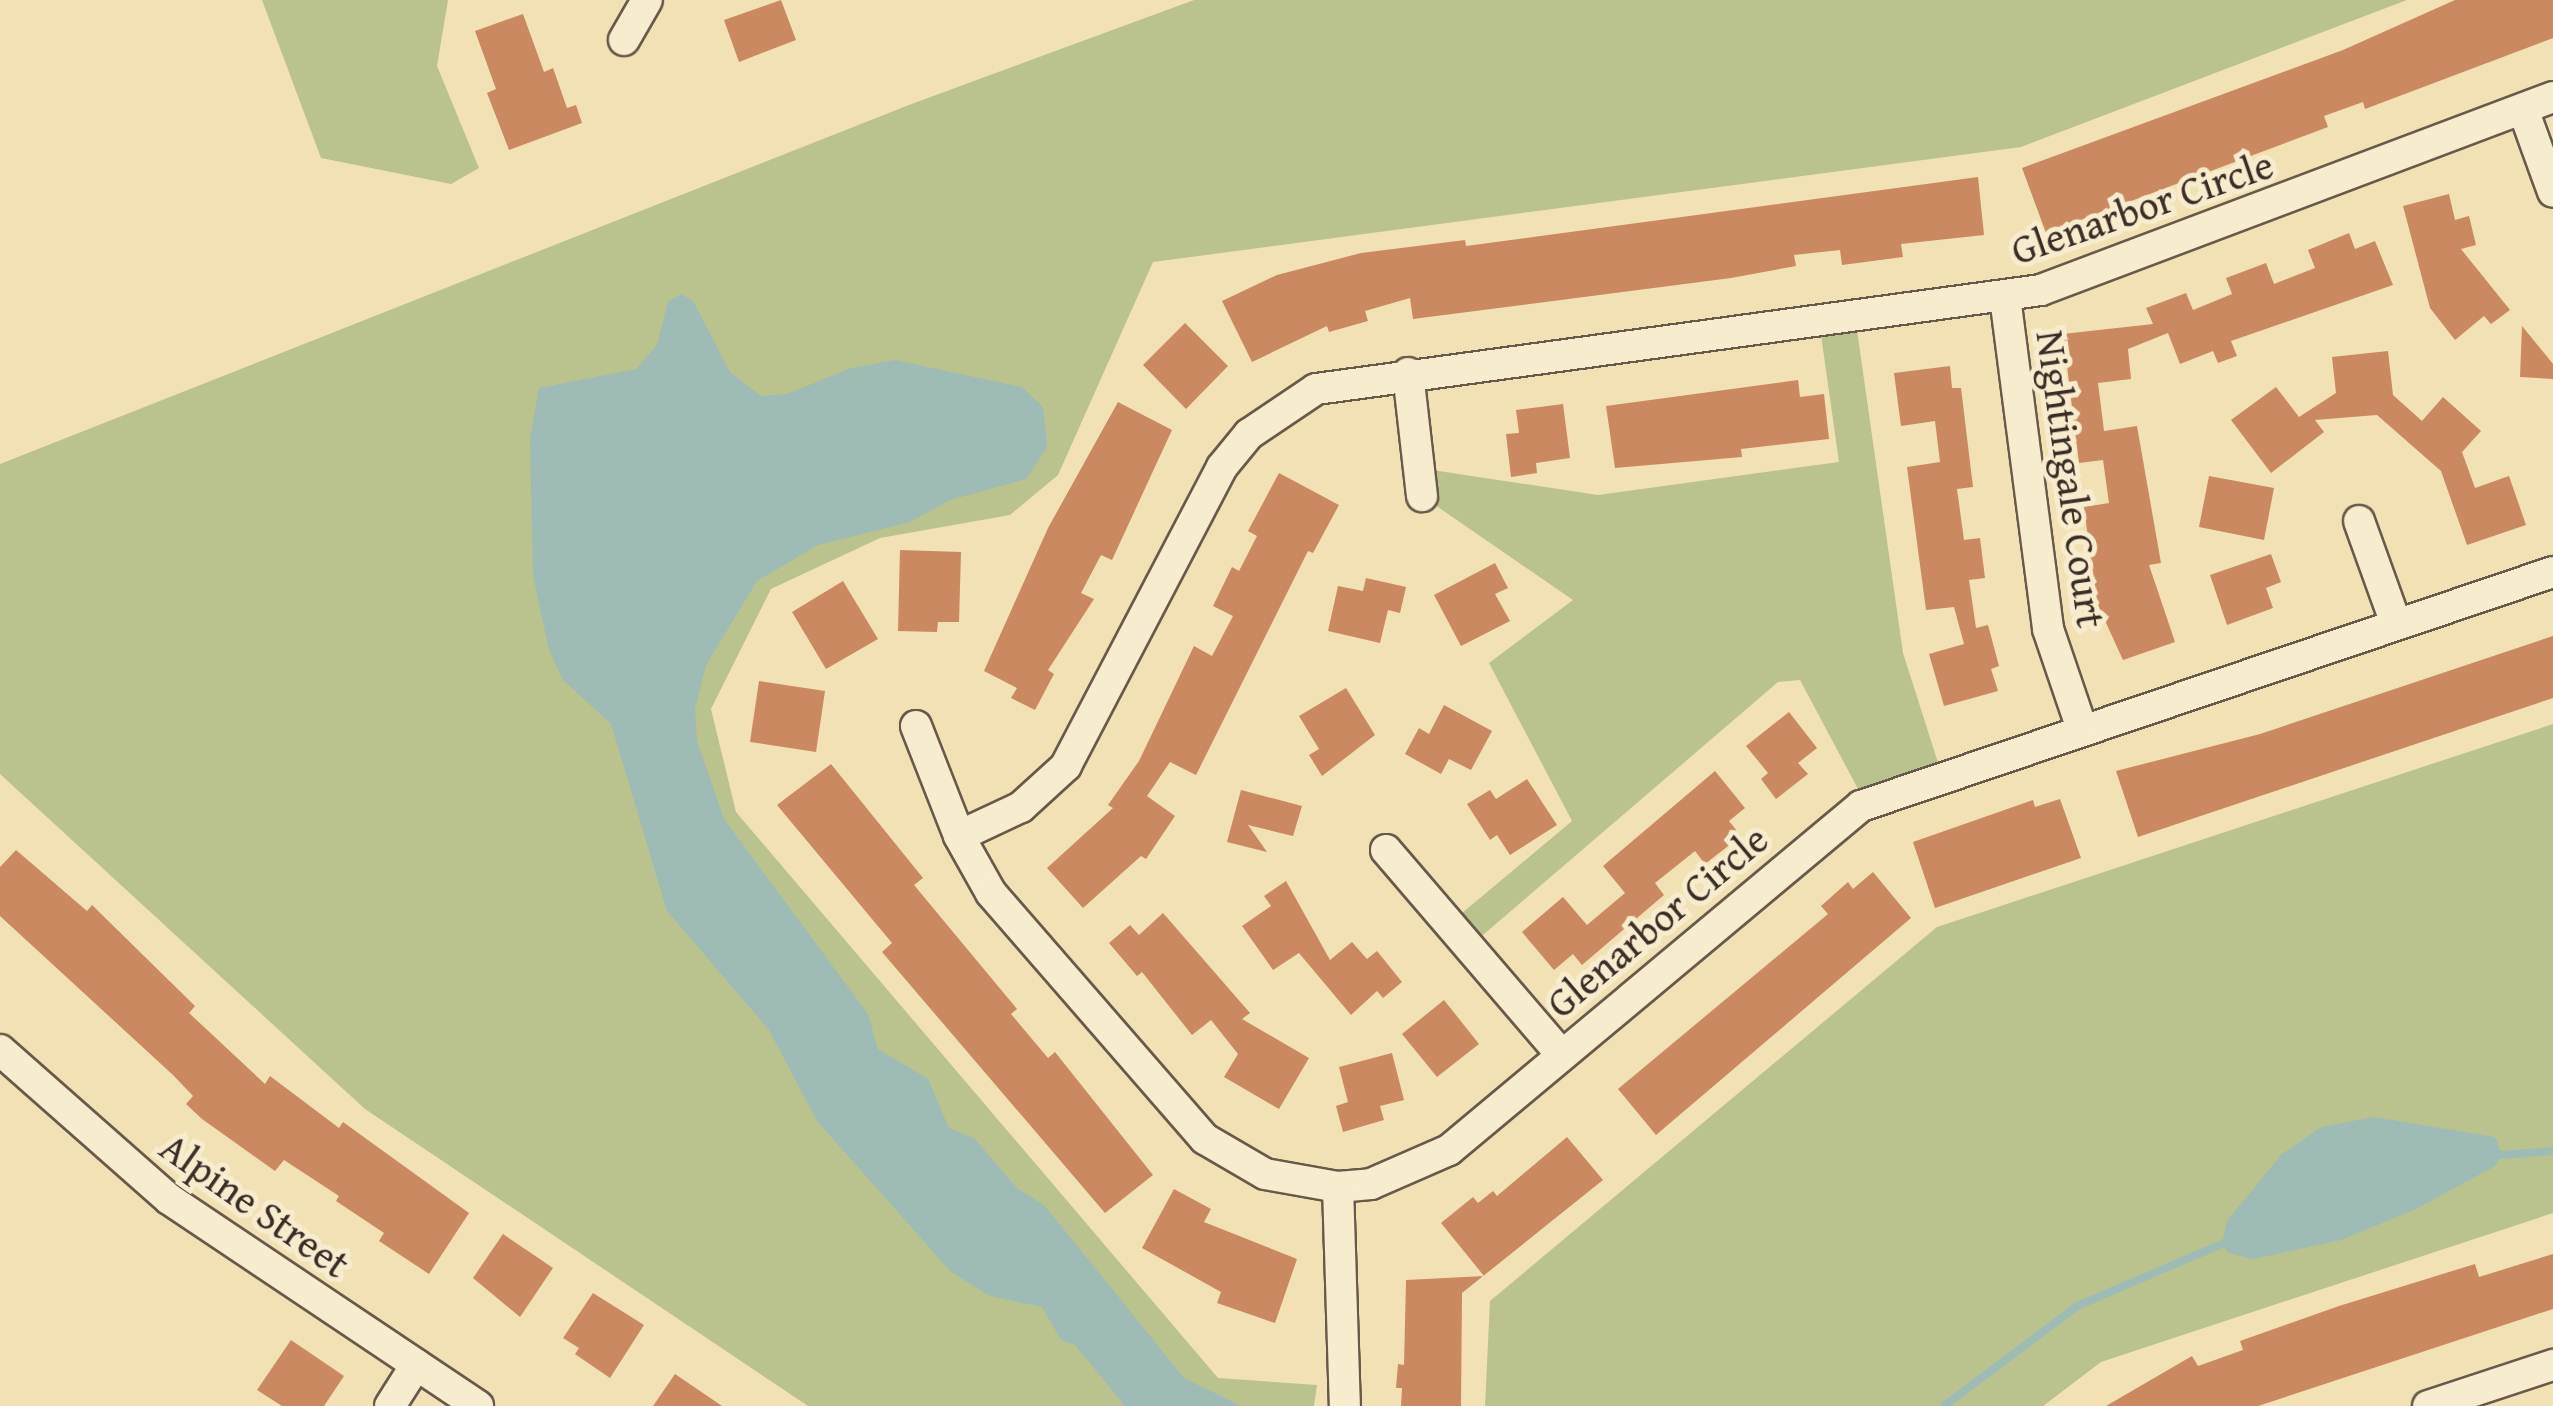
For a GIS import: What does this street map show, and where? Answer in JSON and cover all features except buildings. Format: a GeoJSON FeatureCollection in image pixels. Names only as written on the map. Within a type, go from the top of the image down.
{"type":"FeatureCollection","features":[{"type":"Feature","properties":{"kind":"street"},"geometry":{"type":"LineString","coordinates":[[624,40],[647,0]]}},
{"type":"Feature","properties":{"kind":"street","name":"Glenarbor Circle"},"geometry":{"type":"LineString","coordinates":[[959,836],[1021,807],[1066,766],[1204,500],[1249,434],[1316,389],[1408,372],[2005,297],[2079,280],[2553,97]]}},
{"type":"Feature","properties":{"kind":"street"},"geometry":{"type":"LineString","coordinates":[[2522,108],[2553,192]]}},
{"type":"Feature","properties":{"kind":"street","name":"Nightingale Court"},"geometry":{"type":"LineString","coordinates":[[2005,297],[2048,628],[2082,728]]}},
{"type":"Feature","properties":{"kind":"street"},"geometry":{"type":"LineString","coordinates":[[1408,372],[1422,496]]}},
{"type":"Feature","properties":{"kind":"street"},"geometry":{"type":"LineString","coordinates":[[2359,521],[2396,624]]}},
{"type":"Feature","properties":{"kind":"street","name":"Glenarbor Circle"},"geometry":{"type":"LineString","coordinates":[[916,726],[959,836],[991,893],[1205,1139],[1265,1174],[1338,1186],[1371,1184],[1430,1163],[1862,806],[2082,728],[2553,572]]}},
{"type":"Feature","properties":{"kind":"street"},"geometry":{"type":"LineString","coordinates":[[1386,850],[1561,1054]]}},
{"type":"Feature","properties":{"kind":"street","name":"Alpine Street"},"geometry":{"type":"LineString","coordinates":[[0,1050],[169,1200],[478,1406]]}},
{"type":"Feature","properties":{"kind":"street"},"geometry":{"type":"LineString","coordinates":[[1338,1186],[1345,1406]]}},
{"type":"Feature","properties":{"kind":"street"},"geometry":{"type":"LineString","coordinates":[[390,1406],[416,1364]]}},
{"type":"Feature","properties":{"kind":"street"},"geometry":{"type":"LineString","coordinates":[[2428,1406],[2553,1365]]}},
{"type":"Feature","properties":{"kind":"green space"},"geometry":{"type":"Polygon","coordinates":[[[262,0],[448,0],[437,66],[479,168],[451,184],[321,158],[262,0]]]}},
{"type":"Feature","properties":{"kind":"green space"},"geometry":{"type":"Polygon","coordinates":[[[1194,0],[2407,0],[2021,147],[1153,262],[1058,475],[1010,515],[880,538],[771,589],[711,709],[736,812],[1218,1378],[1317,1385],[1314,1406],[808,1406],[365,1109],[0,774],[0,464],[909,105],[1194,0]]]}},
{"type":"Feature","properties":{"kind":"green space"},"geometry":{"type":"Polygon","coordinates":[[[1855,316],[1903,653],[1942,775],[1866,804],[1800,680],[1778,682],[1469,947],[1449,924],[1572,821],[1489,663],[1573,600],[1422,496],[1419,468],[1598,495],[1839,462],[1819,321],[1855,316]]]}},
{"type":"Feature","properties":{"kind":"green space"},"geometry":{"type":"Polygon","coordinates":[[[2553,724],[2553,1213],[2101,1362],[2043,1406],[1485,1406],[1490,1301],[1937,927],[2553,724]]]}},
{"type":"Feature","properties":{"kind":"water"},"geometry":{"type":"Polygon","coordinates":[[[681,294],[693,301],[730,372],[761,396],[787,394],[851,368],[895,360],[1022,387],[1043,407],[1047,447],[1026,479],[950,500],[910,522],[818,545],[757,581],[706,665],[695,709],[697,741],[724,819],[868,1014],[878,1049],[928,1079],[949,1128],[975,1139],[1017,1188],[1045,1206],[1184,1378],[1241,1406],[1125,1406],[1075,1345],[1061,1340],[1042,1307],[990,1296],[951,1272],[817,1121],[769,1030],[667,911],[611,724],[563,680],[549,650],[533,576],[530,439],[539,388],[636,369],[657,345],[668,302],[681,294]]]}},
{"type":"Feature","properties":{"kind":"water"},"geometry":{"type":"Polygon","coordinates":[[[2374,1117],[2495,1137],[2502,1155],[2495,1166],[2416,1209],[2341,1240],[2253,1259],[2228,1253],[2222,1244],[2227,1221],[2281,1155],[2321,1127],[2374,1117]]]}},
{"type":"Feature","properties":{"kind":"waterway"},"geometry":{"type":"LineString","coordinates":[[2502,1155],[2553,1151]]}},
{"type":"Feature","properties":{"kind":"waterway"},"geometry":{"type":"LineString","coordinates":[[1944,1406],[2077,1306],[2222,1244]]}}]}
